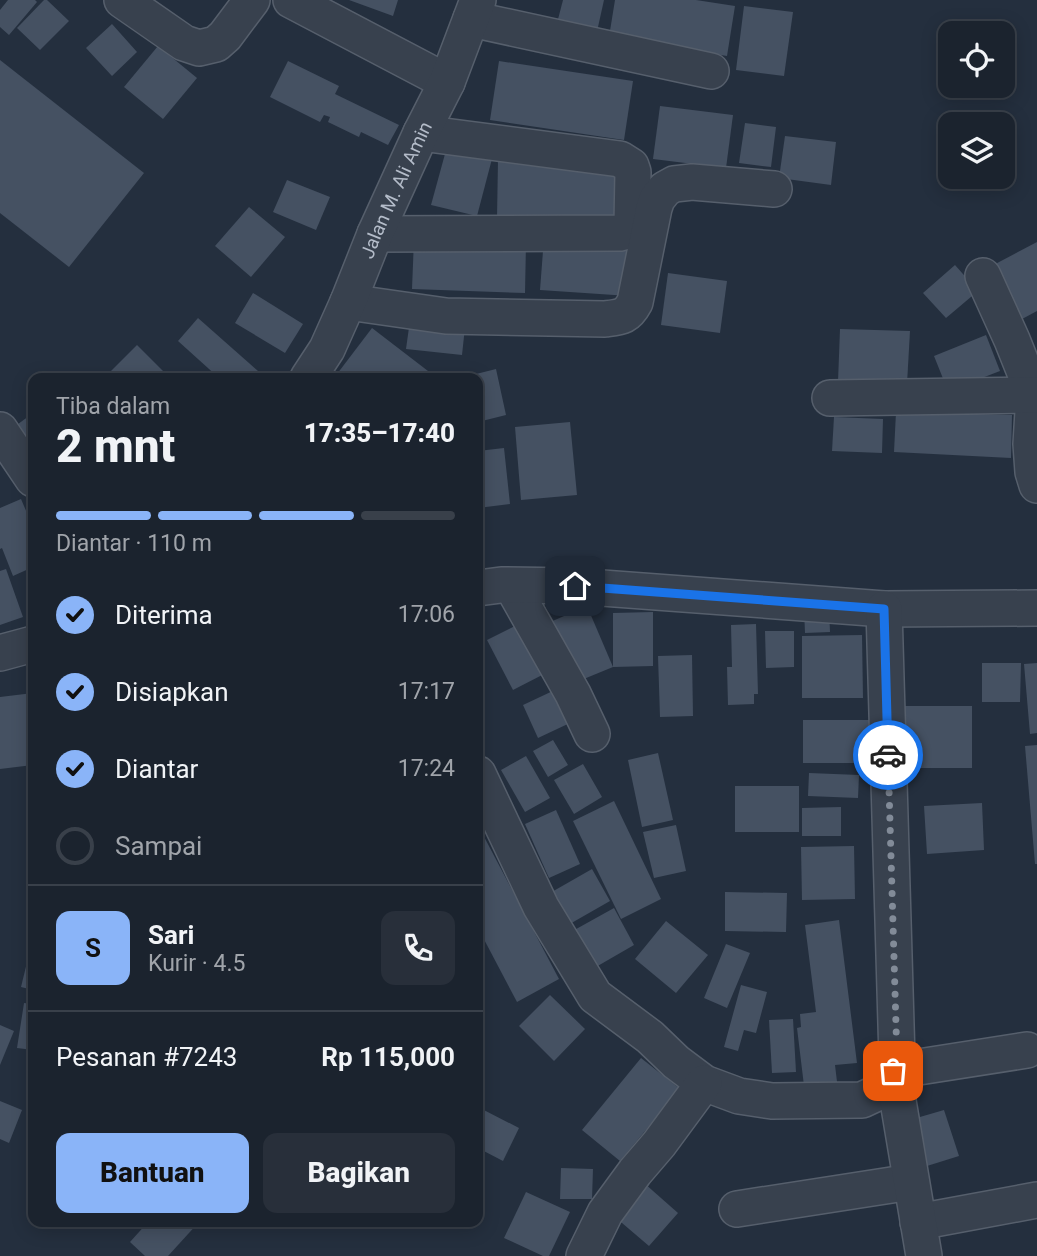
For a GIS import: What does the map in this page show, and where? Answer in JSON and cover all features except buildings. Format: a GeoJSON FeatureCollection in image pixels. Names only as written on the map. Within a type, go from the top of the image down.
{"type":"FeatureCollection","features":[{"type":"Feature","properties":{"kind":"street"},"geometry":{"type":"LineString","coordinates":[[122,0],[184,43],[199,48],[216,44],[225,36],[252,0]]}},
{"type":"Feature","properties":{"kind":"street"},"geometry":{"type":"LineString","coordinates":[[291,0],[447,82]]}},
{"type":"Feature","properties":{"kind":"street"},"geometry":{"type":"LineString","coordinates":[[475,10],[711,71]]}},
{"type":"Feature","properties":{"kind":"street","name":"Jalan M. Ali Amin"},"geometry":{"type":"LineString","coordinates":[[312,373],[327,349],[421,133],[447,82],[475,10]]}},
{"type":"Feature","properties":{"kind":"street"},"geometry":{"type":"LineString","coordinates":[[376,234],[620,233],[632,225],[633,172],[631,166],[620,159],[421,133]]}},
{"type":"Feature","properties":{"kind":"street"},"geometry":{"type":"LineString","coordinates":[[348,302],[446,316],[621,317],[635,302],[654,208],[657,199],[665,190],[674,184],[692,182],[774,189]]}},
{"type":"Feature","properties":{"kind":"street"},"geometry":{"type":"LineString","coordinates":[[983,276],[1025,333],[1034,395],[1031,444],[1037,485]]}},
{"type":"Feature","properties":{"kind":"street"},"geometry":{"type":"LineString","coordinates":[[830,398],[1034,395]]}},
{"type":"Feature","properties":{"kind":"street"},"geometry":{"type":"LineString","coordinates":[[0,430],[28,472]]}},
{"type":"Feature","properties":{"kind":"street"},"geometry":{"type":"LineString","coordinates":[[495,587],[601,588],[884,609],[1037,608]]}},
{"type":"Feature","properties":{"kind":"street"},"geometry":{"type":"LineString","coordinates":[[495,587],[573,694],[592,734]]}},
{"type":"Feature","properties":{"kind":"street"},"geometry":{"type":"LineString","coordinates":[[483,785],[541,907],[595,996],[650,1037],[676,1062],[704,1083],[739,1096],[772,1101],[862,1100],[879,1092],[887,1083],[897,1059],[884,609]]}},
{"type":"Feature","properties":{"kind":"street"},"geometry":{"type":"LineString","coordinates":[[893,1071],[1027,1050]]}},
{"type":"Feature","properties":{"kind":"street"},"geometry":{"type":"LineString","coordinates":[[893,1071],[924,1256]]}},
{"type":"Feature","properties":{"kind":"street"},"geometry":{"type":"LineString","coordinates":[[584,1256],[605,1213],[704,1083]]}},
{"type":"Feature","properties":{"kind":"street"},"geometry":{"type":"LineString","coordinates":[[737,1209],[911,1182]]}},
{"type":"Feature","properties":{"kind":"street"},"geometry":{"type":"LineString","coordinates":[[918,1222],[1037,1200]]}},
{"type":"Feature","properties":{"kind":"way so far"},"geometry":{"type":"LineString","coordinates":[[888,755],[897,1059],[893,1071]]}},
{"type":"Feature","properties":{"kind":"route"},"geometry":{"type":"LineString","coordinates":[[575,586],[884,609],[888,755]]}}]}
